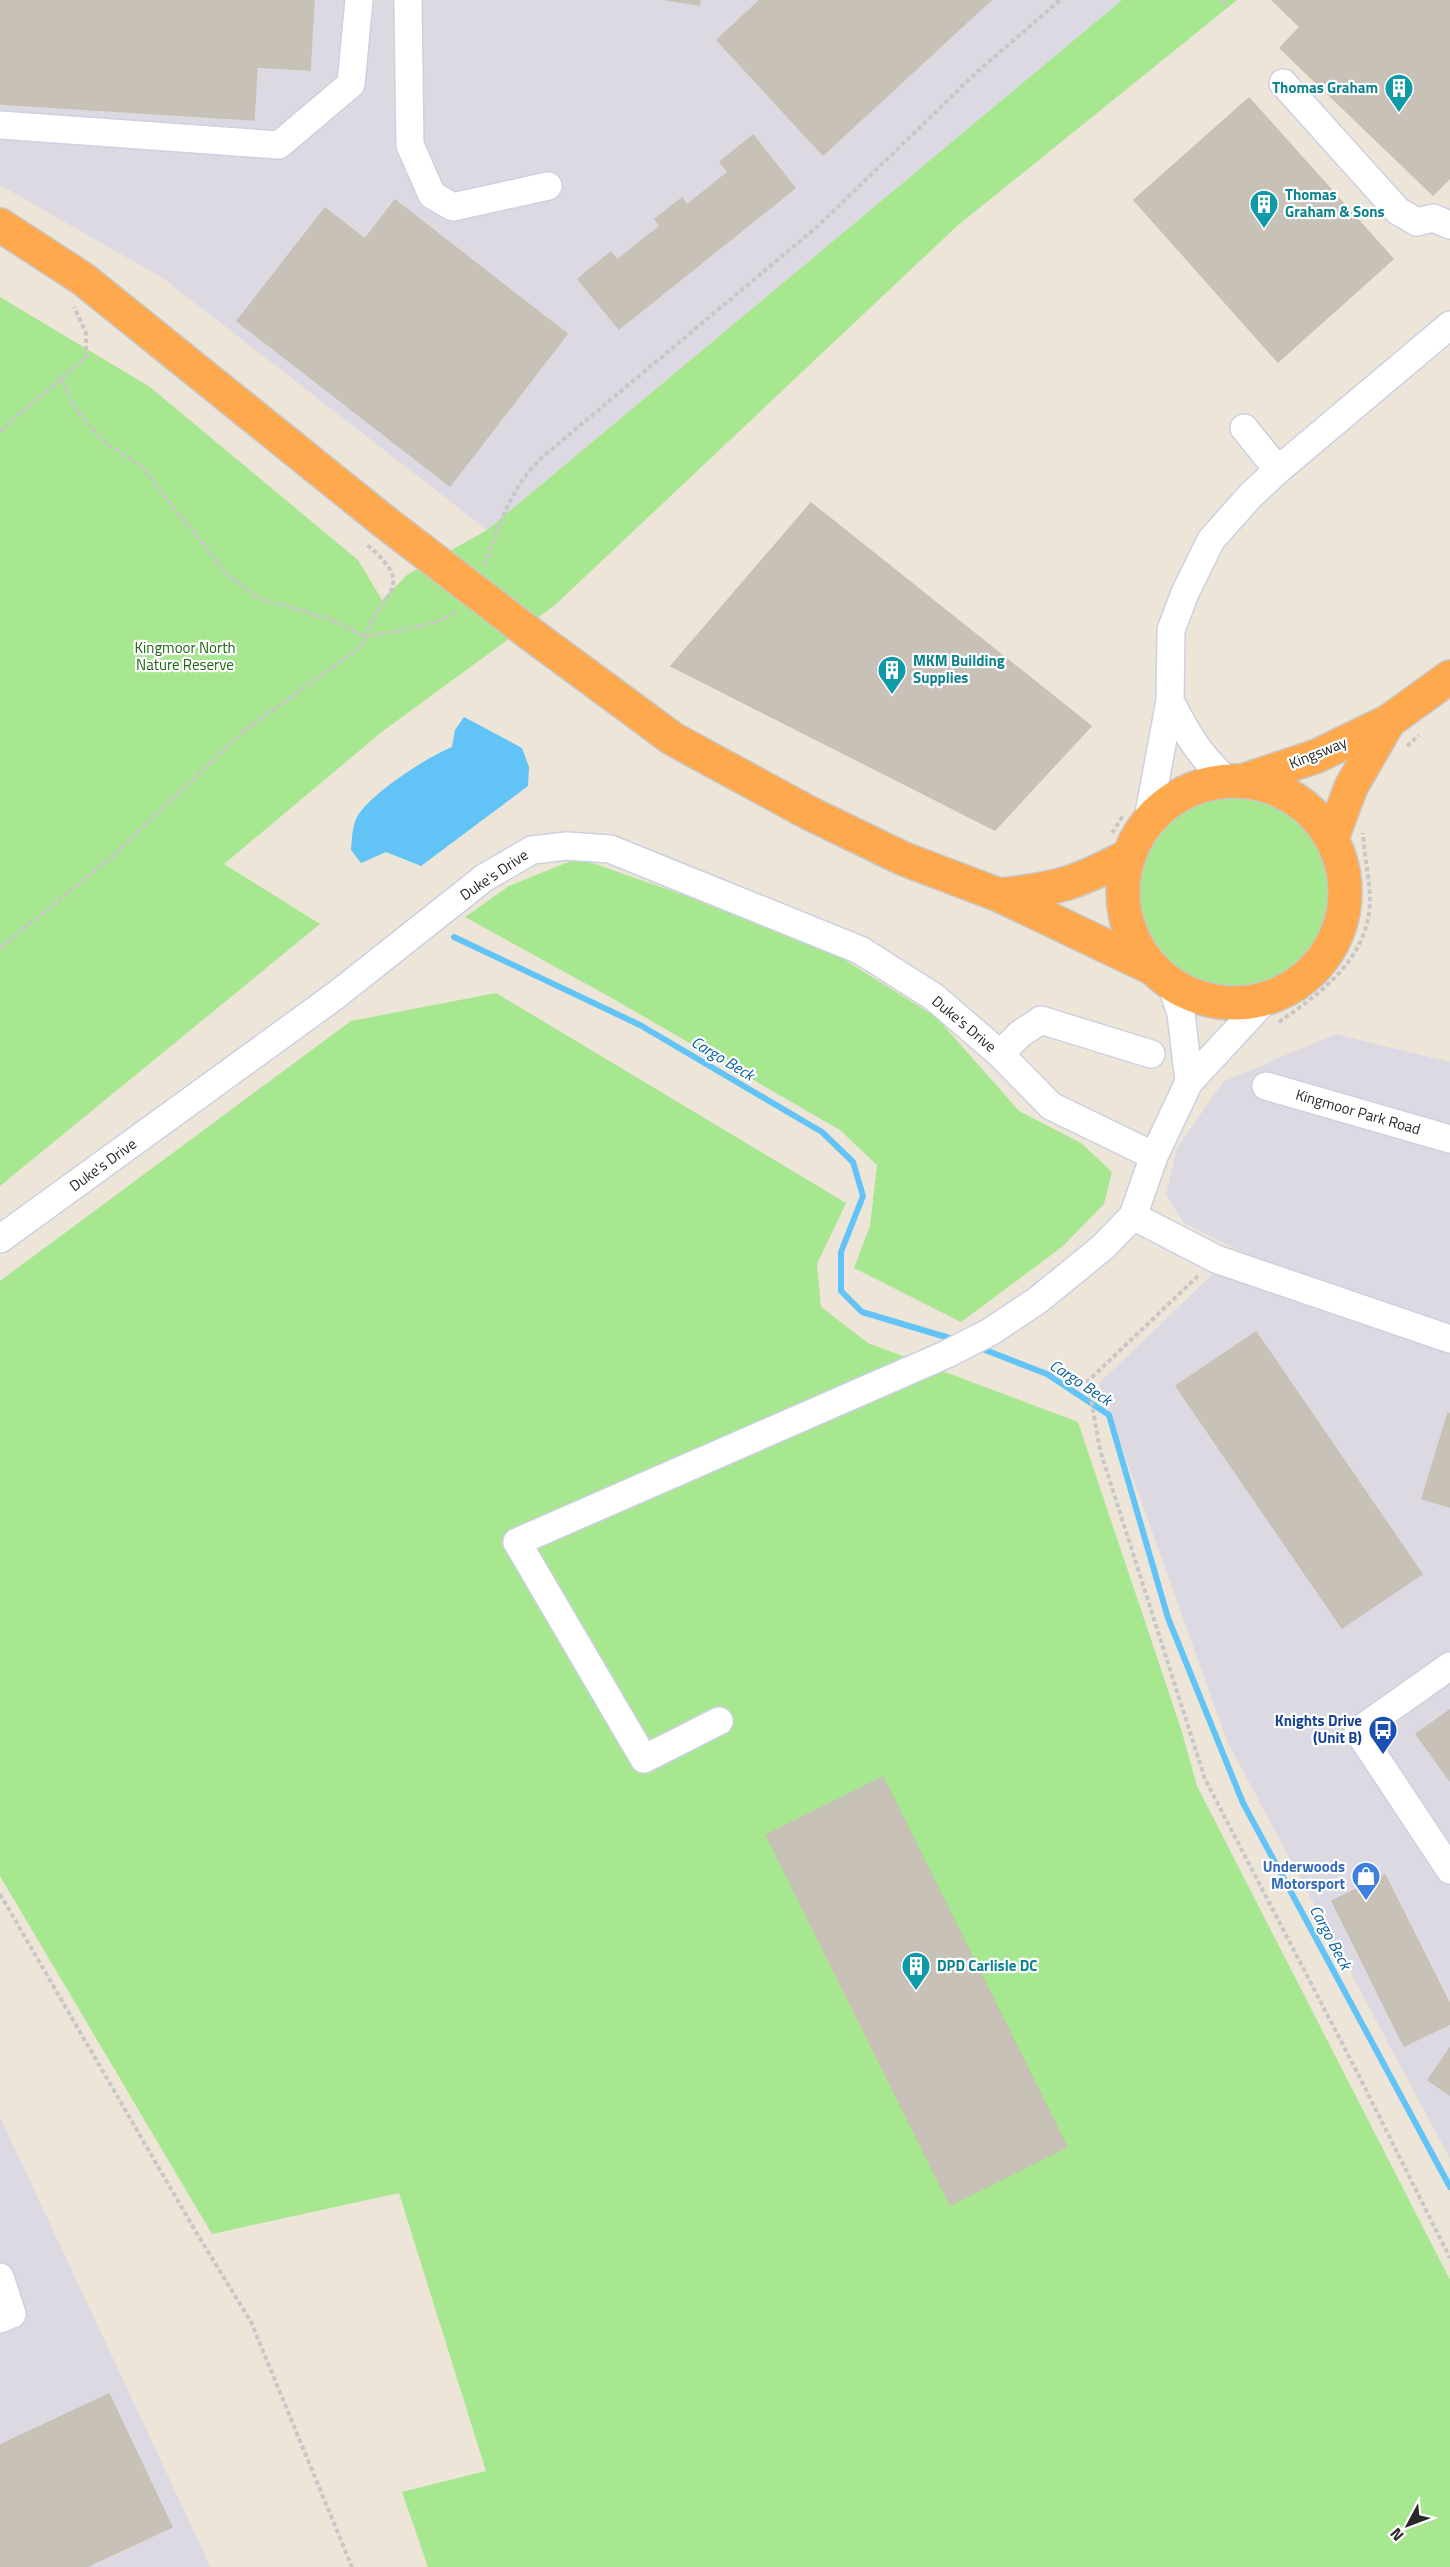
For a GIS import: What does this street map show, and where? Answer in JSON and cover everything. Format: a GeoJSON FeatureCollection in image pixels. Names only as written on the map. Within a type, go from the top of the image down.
{"type":"FeatureCollection","features":[{"type":"Feature","properties":{"kind":"highway"},"geometry":{"type":"LineString","coordinates":[[0,225],[83,279],[369,527],[528,632],[673,739],[811,814],[904,859],[999,895],[1160,975],[1200,999],[1233,1004],[1266,999],[1296,985],[1321,963],[1338,934],[1345,902],[1344,869],[1332,838],[1316,816],[1296,798],[1271,786],[1236,780]]}},
{"type":"Feature","properties":{"kind":"highway","name":"Kingsway"},"geometry":{"type":"LineString","coordinates":[[1148,819],[1175,796],[1200,785],[1236,780],[1317,756],[1389,721],[1450,676]]}},
{"type":"Feature","properties":{"kind":"highway","name":"Kingsway"},"geometry":{"type":"LineString","coordinates":[[1332,838],[1342,806],[1355,778],[1389,721]]}},
{"type":"Feature","properties":{"kind":"highway"},"geometry":{"type":"LineString","coordinates":[[1148,819],[1128,856],[1122,885],[1124,915],[1134,942],[1160,975]]}},
{"type":"Feature","properties":{"kind":"highway"},"geometry":{"type":"LineString","coordinates":[[999,895],[1065,886],[1084,879],[1128,856]]}},
{"type":"Feature","properties":{"kind":"street"},"geometry":{"type":"LineString","coordinates":[[0,125],[279,145],[351,84],[358,0]]}},
{"type":"Feature","properties":{"kind":"street"},"geometry":{"type":"LineString","coordinates":[[408,0],[410,145],[432,195],[453,207],[548,186]]}},
{"type":"Feature","properties":{"kind":"street"},"geometry":{"type":"LineString","coordinates":[[1283,83],[1398,211],[1417,222],[1433,218],[1450,225]]}},
{"type":"Feature","properties":{"kind":"street"},"geometry":{"type":"LineString","coordinates":[[1148,819],[1170,701],[1171,630],[1185,593],[1211,540],[1278,470],[1450,325]]}},
{"type":"Feature","properties":{"kind":"street"},"geometry":{"type":"LineString","coordinates":[[1244,428],[1278,470]]}},
{"type":"Feature","properties":{"kind":"street"},"geometry":{"type":"LineString","coordinates":[[1170,701],[1191,742],[1207,763],[1236,780]]}},
{"type":"Feature","properties":{"kind":"street","name":"Duke's Drive"},"geometry":{"type":"LineString","coordinates":[[0,1239],[325,1003],[484,878],[532,850],[567,846],[610,849],[860,950],[934,997],[1000,1054],[1051,1107],[1154,1156]]}},
{"type":"Feature","properties":{"kind":"street"},"geometry":{"type":"LineString","coordinates":[[1160,975],[1181,1013],[1189,1082]]}},
{"type":"Feature","properties":{"kind":"street"},"geometry":{"type":"LineString","coordinates":[[719,1721],[644,1758],[517,1542],[947,1354],[990,1332],[1056,1285],[1102,1247],[1133,1216],[1154,1156],[1189,1082],[1266,999]]}},
{"type":"Feature","properties":{"kind":"street"},"geometry":{"type":"LineString","coordinates":[[1000,1054],[1020,1034],[1041,1020],[1151,1054]]}},
{"type":"Feature","properties":{"kind":"street","name":"Kingmoor Park Road"},"geometry":{"type":"LineString","coordinates":[[1266,1086],[1450,1139]]}},
{"type":"Feature","properties":{"kind":"street"},"geometry":{"type":"LineString","coordinates":[[1133,1216],[1216,1259],[1450,1339]]}},
{"type":"Feature","properties":{"kind":"street"},"geometry":{"type":"LineString","coordinates":[[1450,1666],[1358,1731],[1450,1870]]}},
{"type":"Feature","properties":{"kind":"street"},"geometry":{"type":"LineString","coordinates":[[0,2277],[12,2314],[0,2319]]}},
{"type":"Feature","properties":{"kind":"path"},"geometry":{"type":"LineString","coordinates":[[482,570],[501,516],[520,480],[540,459],[818,226],[977,72],[1060,0]]}},
{"type":"Feature","properties":{"kind":"path"},"geometry":{"type":"LineString","coordinates":[[1222,0],[1228,8]]}},
{"type":"Feature","properties":{"kind":"path"},"geometry":{"type":"LineString","coordinates":[[0,431],[86,357],[86,333],[73,306]]}},
{"type":"Feature","properties":{"kind":"path"},"geometry":{"type":"LineString","coordinates":[[61,379],[76,410],[105,443],[140,465],[226,573],[258,598],[330,619],[366,637],[429,624],[453,615],[459,606]]}},
{"type":"Feature","properties":{"kind":"path"},"geometry":{"type":"LineString","coordinates":[[0,948],[114,855],[240,734],[358,649],[366,637],[370,620],[393,592],[394,580],[369,527]]}},
{"type":"Feature","properties":{"kind":"path"},"geometry":{"type":"LineString","coordinates":[[1216,1259],[1088,1381],[1100,1450],[1205,1779],[1358,2072],[1450,2258]]}},
{"type":"Feature","properties":{"kind":"path"},"geometry":{"type":"LineString","coordinates":[[0,1894],[196,2232],[251,2322],[352,2567]]}},
{"type":"Feature","properties":{"kind":"shaded area"},"geometry":{"type":"Polygon","coordinates":[[[0,0],[1122,0],[487,530],[164,279],[0,185],[0,0]]]}},
{"type":"Feature","properties":{"kind":"shaded area"},"geometry":{"type":"Polygon","coordinates":[[[1335,1034],[1450,1062],[1450,2159],[1227,1741],[1099,1383],[1238,1250],[1184,1223],[1166,1195],[1177,1148],[1223,1082],[1335,1034]]]}},
{"type":"Feature","properties":{"kind":"shaded area"},"geometry":{"type":"Polygon","coordinates":[[[0,2117],[199,2542],[210,2567],[0,2567],[0,2117]]]}},
{"type":"Feature","properties":{"kind":"green space","name":"Kingmoor North Nature Reserve"},"geometry":{"type":"Polygon","coordinates":[[[1122,0],[1237,0],[957,226],[555,605],[383,731],[224,864],[320,924],[0,1186],[0,297],[150,387],[358,560],[382,600],[407,575],[487,530],[1122,0]]]}},
{"type":"Feature","properties":{"kind":"green space"},"geometry":{"type":"Polygon","coordinates":[[[1224,796],[1242,796],[1278,807],[1293,817],[1307,831],[1324,863],[1328,891],[1324,919],[1317,936],[1307,951],[1293,965],[1261,982],[1242,986],[1224,986],[1188,975],[1173,965],[1159,951],[1142,919],[1138,900],[1138,882],[1149,846],[1159,831],[1173,817],[1205,800],[1224,796]]]}},
{"type":"Feature","properties":{"kind":"green space"},"geometry":{"type":"Polygon","coordinates":[[[578,858],[701,901],[837,955],[936,1017],[1019,1111],[1081,1143],[1112,1172],[1104,1204],[1062,1247],[961,1322],[854,1268],[870,1226],[877,1165],[840,1130],[610,997],[465,917],[509,886],[578,858]]]}},
{"type":"Feature","properties":{"kind":"green space"},"geometry":{"type":"Polygon","coordinates":[[[496,993],[846,1203],[817,1264],[821,1307],[868,1343],[1078,1422],[1182,1732],[1197,1786],[1450,2280],[1450,2567],[428,2567],[402,2492],[486,2471],[399,2193],[212,2234],[0,1876],[0,1281],[351,1021],[496,993]]]}},
{"type":"Feature","properties":{"kind":"water"},"geometry":{"type":"Polygon","coordinates":[[[464,717],[522,748],[529,767],[528,786],[421,866],[386,852],[361,863],[351,850],[357,817],[386,787],[428,759],[452,747],[455,730],[464,717]]]}},
{"type":"Feature","properties":{"kind":"building"},"geometry":{"type":"Polygon","coordinates":[[[0,0],[314,0],[310,70],[257,67],[254,120],[0,104],[0,0]]]}},
{"type":"Feature","properties":{"kind":"building"},"geometry":{"type":"Polygon","coordinates":[[[666,0],[700,0],[699,5],[666,0]]]}},
{"type":"Feature","properties":{"kind":"building"},"geometry":{"type":"Polygon","coordinates":[[[760,0],[991,0],[823,155],[717,40],[760,0]]]}},
{"type":"Feature","properties":{"kind":"building","name":"Thomas Graham"},"geometry":{"type":"Polygon","coordinates":[[[1272,0],[1450,0],[1450,178],[1433,195],[1280,48],[1300,27],[1272,0]]]}},
{"type":"Feature","properties":{"kind":"building","name":"Thomas Graham & Sons"},"geometry":{"type":"Polygon","coordinates":[[[1249,98],[1393,259],[1278,362],[1134,200],[1249,98]]]}},
{"type":"Feature","properties":{"kind":"building"},"geometry":{"type":"Polygon","coordinates":[[[753,135],[795,188],[619,329],[578,279],[611,252],[617,260],[660,226],[655,219],[682,198],[687,205],[728,172],[720,162],[753,135]]]}},
{"type":"Feature","properties":{"kind":"building"},"geometry":{"type":"Polygon","coordinates":[[[395,200],[567,334],[450,486],[237,321],[325,208],[365,239],[395,200]]]}},
{"type":"Feature","properties":{"kind":"building","name":"MKM Building Supplies"},"geometry":{"type":"Polygon","coordinates":[[[811,503],[1091,726],[995,830],[671,666],[811,503]]]}},
{"type":"Feature","properties":{"kind":"building"},"geometry":{"type":"Polygon","coordinates":[[[1256,1332],[1422,1574],[1342,1628],[1176,1386],[1256,1332]]]}},
{"type":"Feature","properties":{"kind":"building"},"geometry":{"type":"Polygon","coordinates":[[[1448,1413],[1450,1414],[1450,1507],[1422,1499],[1448,1413]]]}},
{"type":"Feature","properties":{"kind":"building"},"geometry":{"type":"Polygon","coordinates":[[[1450,1710],[1450,1781],[1416,1734],[1450,1710]]]}},
{"type":"Feature","properties":{"kind":"building","name":"DPD Carlisle DC"},"geometry":{"type":"Polygon","coordinates":[[[883,1777],[1067,2147],[950,2205],[766,1835],[883,1777]]]}},
{"type":"Feature","properties":{"kind":"building"},"geometry":{"type":"Polygon","coordinates":[[[1385,1875],[1450,2005],[1450,2024],[1404,2046],[1332,1901],[1385,1875]]]}},
{"type":"Feature","properties":{"kind":"building"},"geometry":{"type":"Polygon","coordinates":[[[1450,2048],[1450,2095],[1428,2080],[1450,2048]]]}},
{"type":"Feature","properties":{"kind":"building"},"geometry":{"type":"Polygon","coordinates":[[[109,2394],[172,2527],[86,2567],[0,2567],[0,2445],[109,2394]]]}},
{"type":"Feature","properties":{"kind":"waterway","name":"Cargo Beck"},"geometry":{"type":"LineString","coordinates":[[454,937],[640,1025],[822,1132],[853,1162],[863,1196],[841,1252],[841,1291],[862,1312],[956,1340]]}},
{"type":"Feature","properties":{"kind":"waterway","name":"Cargo Beck"},"geometry":{"type":"LineString","coordinates":[[980,1348],[1047,1374],[1109,1415],[1168,1618],[1243,1803],[1450,2187]]}},
{"type":"Feature","properties":{"kind":"place","name":"Thomas Graham"},"geometry":{"type":"Point","coordinates":[1399,114]}},
{"type":"Feature","properties":{"kind":"place","name":"Thomas Graham & Sons"},"geometry":{"type":"Point","coordinates":[1264,230]}},
{"type":"Feature","properties":{"kind":"place","name":"MKM Building Supplies"},"geometry":{"type":"Point","coordinates":[892,696]}},
{"type":"Feature","properties":{"kind":"place","name":"Knights Drive (Unit B)"},"geometry":{"type":"Point","coordinates":[1383,1756]}},
{"type":"Feature","properties":{"kind":"place","name":"Underwoods Motorsport"},"geometry":{"type":"Point","coordinates":[1366,1902]}},
{"type":"Feature","properties":{"kind":"place","name":"DPD Carlisle DC"},"geometry":{"type":"Point","coordinates":[916,1992]}}]}
